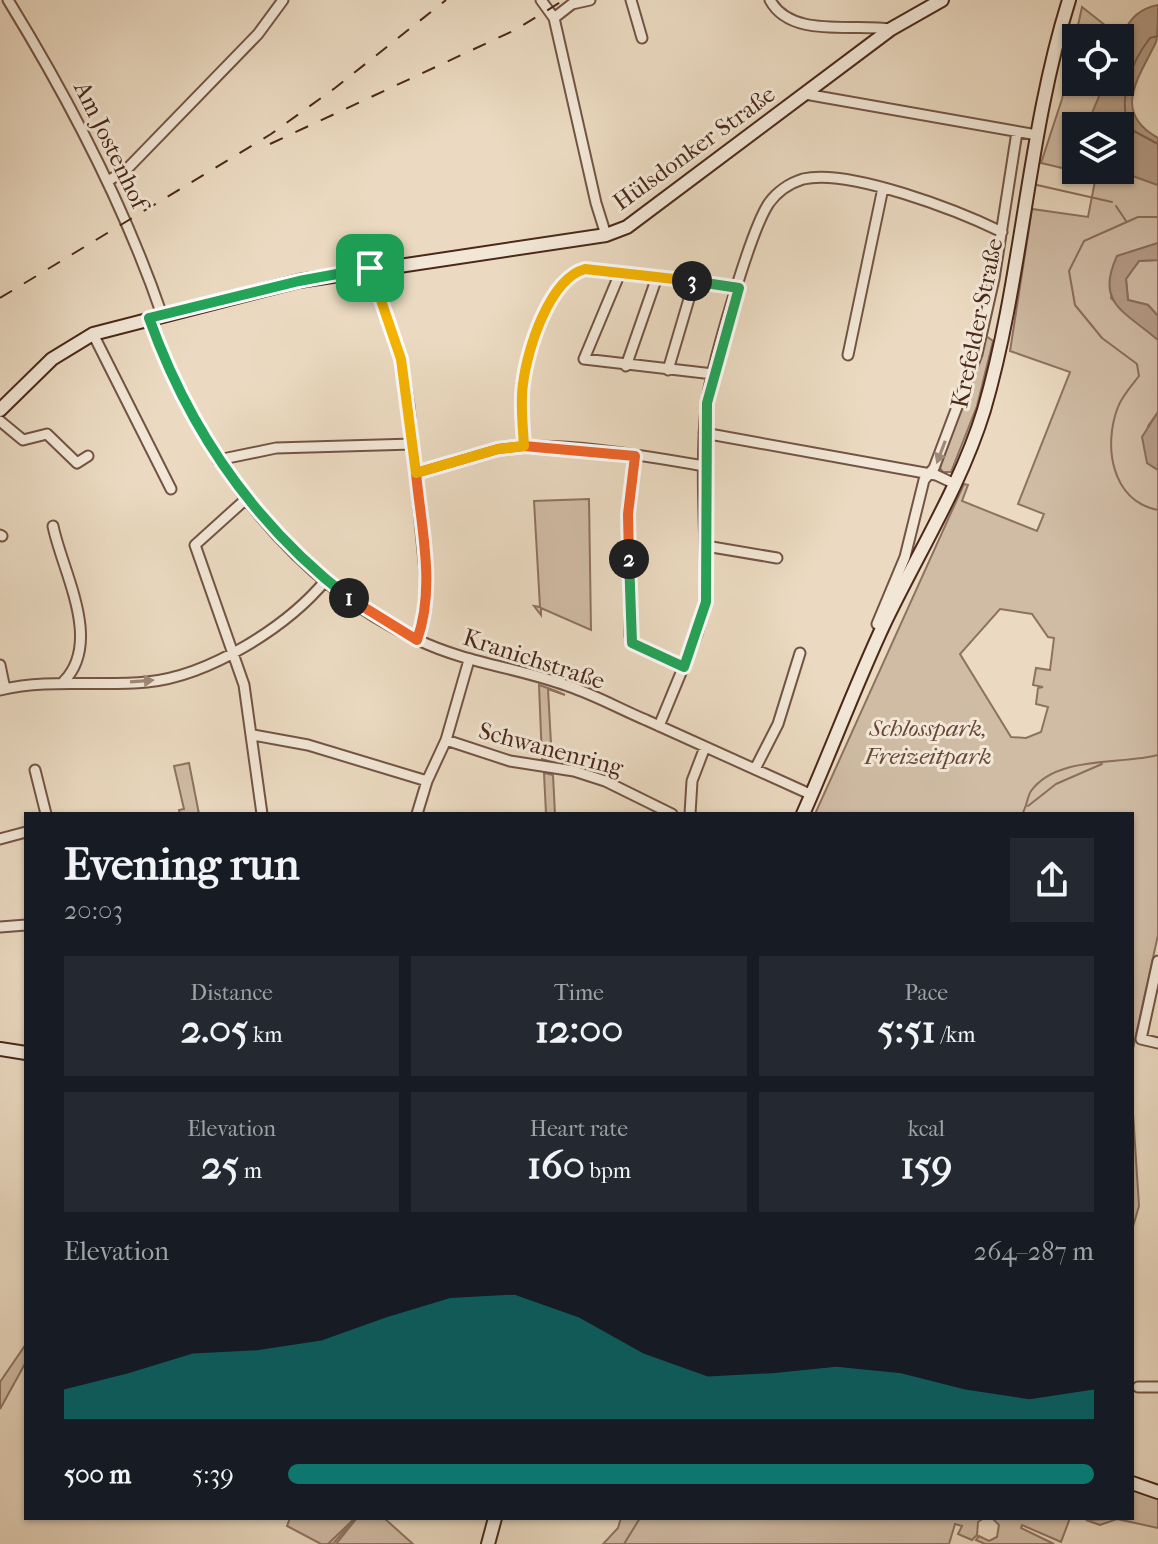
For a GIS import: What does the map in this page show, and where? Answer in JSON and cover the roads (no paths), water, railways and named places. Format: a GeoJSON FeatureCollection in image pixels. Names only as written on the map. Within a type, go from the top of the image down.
{"type":"FeatureCollection","features":[{"type":"Feature","properties":{"kind":"street","name":"Am Jostenhof"},"geometry":{"type":"LineString","coordinates":[[8,0],[73,107],[108,181],[154,285],[155,317]]}},
{"type":"Feature","properties":{"kind":"street"},"geometry":{"type":"LineString","coordinates":[[108,181],[127,169],[258,34],[283,0]]}},
{"type":"Feature","properties":{"kind":"street"},"geometry":{"type":"LineString","coordinates":[[541,0],[554,18],[606,235]]}},
{"type":"Feature","properties":{"kind":"street"},"geometry":{"type":"LineString","coordinates":[[554,18],[572,4],[590,0]]}},
{"type":"Feature","properties":{"kind":"street"},"geometry":{"type":"LineString","coordinates":[[631,0],[642,38]]}},
{"type":"Feature","properties":{"kind":"street"},"geometry":{"type":"LineString","coordinates":[[770,0],[776,12],[791,22],[891,29]]}},
{"type":"Feature","properties":{"kind":"street","name":"Hülsdonker Straße"},"geometry":{"type":"LineString","coordinates":[[0,410],[52,359],[93,334],[299,281],[606,235],[646,214],[891,29],[942,0]]}},
{"type":"Feature","properties":{"kind":"street","name":"Krefelder Straße"},"geometry":{"type":"LineString","coordinates":[[804,812],[884,626],[955,484],[974,438],[994,372],[1037,135],[1069,0]]}},
{"type":"Feature","properties":{"kind":"street"},"geometry":{"type":"LineString","coordinates":[[805,94],[1037,135]]}},
{"type":"Feature","properties":{"kind":"street","name":"Krefelder Straße"},"geometry":{"type":"LineString","coordinates":[[877,624],[905,557],[924,480],[934,468],[977,354],[1002,232],[1017,132]]}},
{"type":"Feature","properties":{"kind":"street"},"geometry":{"type":"LineString","coordinates":[[659,726],[684,667],[706,602],[704,433],[713,374],[762,215],[782,190],[804,179],[822,177],[908,193],[1002,232]]}},
{"type":"Feature","properties":{"kind":"street"},"geometry":{"type":"LineString","coordinates":[[848,355],[883,188]]}},
{"type":"Feature","properties":{"kind":"street"},"geometry":{"type":"LineString","coordinates":[[370,268],[401,359],[413,444],[426,582],[422,625],[417,640]]}},
{"type":"Feature","properties":{"kind":"street"},"geometry":{"type":"LineString","coordinates":[[524,446],[522,387],[532,344],[559,290],[570,277],[585,269],[739,288]]}},
{"type":"Feature","properties":{"kind":"street"},"geometry":{"type":"LineString","coordinates":[[620,273],[584,359],[713,374]]}},
{"type":"Feature","properties":{"kind":"street"},"geometry":{"type":"LineString","coordinates":[[626,366],[657,277]]}},
{"type":"Feature","properties":{"kind":"street"},"geometry":{"type":"LineString","coordinates":[[668,370],[694,282]]}},
{"type":"Feature","properties":{"kind":"street","name":"Kranichstraße"},"geometry":{"type":"LineString","coordinates":[[155,317],[191,414],[218,460],[246,499],[285,543],[360,607],[417,640],[469,660],[569,686],[812,795]]}},
{"type":"Feature","properties":{"kind":"street"},"geometry":{"type":"LineString","coordinates":[[93,334],[171,489]]}},
{"type":"Feature","properties":{"kind":"street"},"geometry":{"type":"LineString","coordinates":[[0,421],[23,440],[47,434],[77,463],[88,456]]}},
{"type":"Feature","properties":{"kind":"street"},"geometry":{"type":"LineString","coordinates":[[704,433],[928,476],[955,484]]}},
{"type":"Feature","properties":{"kind":"street"},"geometry":{"type":"LineString","coordinates":[[218,460],[276,448],[413,444]]}},
{"type":"Feature","properties":{"kind":"street"},"geometry":{"type":"LineString","coordinates":[[416,473],[489,451],[524,446],[704,466]]}},
{"type":"Feature","properties":{"kind":"street"},"geometry":{"type":"LineString","coordinates":[[635,456],[628,514],[630,636],[637,646],[684,667]]}},
{"type":"Feature","properties":{"kind":"street"},"geometry":{"type":"LineString","coordinates":[[246,499],[195,545],[244,685],[262,812]]}},
{"type":"Feature","properties":{"kind":"street"},"geometry":{"type":"LineString","coordinates":[[53,526],[79,624],[76,668],[64,681]]}},
{"type":"Feature","properties":{"kind":"street"},"geometry":{"type":"LineString","coordinates":[[706,546],[715,545],[777,558]]}},
{"type":"Feature","properties":{"kind":"street"},"geometry":{"type":"LineString","coordinates":[[0,665],[3,689],[64,681],[149,682],[199,668],[232,654],[290,615],[326,580]]}},
{"type":"Feature","properties":{"kind":"street"},"geometry":{"type":"LineString","coordinates":[[755,769],[778,724],[800,653]]}},
{"type":"Feature","properties":{"kind":"street"},"geometry":{"type":"LineString","coordinates":[[446,740],[469,660]]}},
{"type":"Feature","properties":{"kind":"street"},"geometry":{"type":"LineString","coordinates":[[253,735],[308,745],[427,781]]}},
{"type":"Feature","properties":{"kind":"street","name":"Schwanenring"},"geometry":{"type":"LineString","coordinates":[[418,812],[427,781],[446,740],[489,755],[574,771],[605,781],[668,812]]}},
{"type":"Feature","properties":{"kind":"street"},"geometry":{"type":"LineString","coordinates":[[690,812],[692,781],[705,747]]}},
{"type":"Feature","properties":{"kind":"street"},"geometry":{"type":"LineString","coordinates":[[35,770],[46,812]]}},
{"type":"Feature","properties":{"kind":"street"},"geometry":{"type":"LineString","coordinates":[[0,839],[24,833]]}},
{"type":"Feature","properties":{"kind":"street"},"geometry":{"type":"LineString","coordinates":[[0,927],[24,925]]}},
{"type":"Feature","properties":{"kind":"street"},"geometry":{"type":"LineString","coordinates":[[1158,961],[1141,1039],[1158,1043]]}},
{"type":"Feature","properties":{"kind":"street"},"geometry":{"type":"LineString","coordinates":[[0,1049],[24,1053]]}},
{"type":"Feature","properties":{"kind":"street"},"geometry":{"type":"LineString","coordinates":[[1138,1387],[1158,1387]]}},
{"type":"Feature","properties":{"kind":"street"},"geometry":{"type":"LineString","coordinates":[[1134,1484],[1158,1492]]}},
{"type":"Feature","properties":{"kind":"street"},"geometry":{"type":"LineString","coordinates":[[488,1544],[494,1520]]}},
{"type":"Feature","properties":{"kind":"water"},"geometry":{"type":"Polygon","coordinates":[[[1158,5],[1158,29],[1156,42],[1134,91],[1134,24],[1128,24],[1145,9],[1158,5]]]}},
{"type":"Feature","properties":{"kind":"water"},"geometry":{"type":"Polygon","coordinates":[[[1099,96],[1133,96],[1134,112],[1092,112],[1099,96]]]}},
{"type":"Feature","properties":{"kind":"water"},"geometry":{"type":"Polygon","coordinates":[[[1134,113],[1144,128],[1158,138],[1158,185],[1134,176],[1134,113]]]}},
{"type":"Feature","properties":{"kind":"water"},"geometry":{"type":"Polygon","coordinates":[[[1158,243],[1158,260],[1139,261],[1126,279],[1128,300],[1148,305],[1158,316],[1158,340],[1116,305],[1109,285],[1117,256],[1158,243]]]}},
{"type":"Feature","properties":{"kind":"water"},"geometry":{"type":"Polygon","coordinates":[[[1158,412],[1158,470],[1147,463],[1142,437],[1158,412]]]}},
{"type":"Feature","properties":{"kind":"waterway"},"geometry":{"type":"LineString","coordinates":[[1037,185],[1112,202]]}},
{"type":"Feature","properties":{"kind":"waterway"},"geometry":{"type":"LineString","coordinates":[[1116,206],[1126,221]]}},
{"type":"Feature","properties":{"kind":"waterway"},"geometry":{"type":"LineString","coordinates":[[1158,217],[1138,217],[1084,241],[1069,271],[1075,305],[1102,338],[1137,364],[1139,376],[1122,399],[1113,422],[1112,454],[1121,483],[1130,495],[1142,505],[1158,510]]}},
{"type":"Feature","properties":{"kind":"waterway"},"geometry":{"type":"LineString","coordinates":[[1023,812],[1031,791],[1057,772],[1090,763],[1158,755]]}},
{"type":"Feature","properties":{"kind":"waterway"},"geometry":{"type":"LineString","coordinates":[[1028,806],[1056,784],[1102,764]]}},
{"type":"Feature","properties":{"kind":"waterway"},"geometry":{"type":"LineString","coordinates":[[328,1544],[353,1520]]}},
{"type":"Feature","properties":{"kind":"waterway"},"geometry":{"type":"LineString","coordinates":[[624,1544],[639,1520]]}},
{"type":"Feature","properties":{"kind":"railway"},"geometry":{"type":"LineString","coordinates":[[0,298],[271,134],[446,0]]}},
{"type":"Feature","properties":{"kind":"railway"},"geometry":{"type":"LineString","coordinates":[[270,144],[515,30],[564,0]]}},
{"type":"Feature","properties":{"kind":"park label","name":"Schlosspark, Freizeitpark"},"geometry":{"type":"Point","coordinates":[928,742]}}]}
